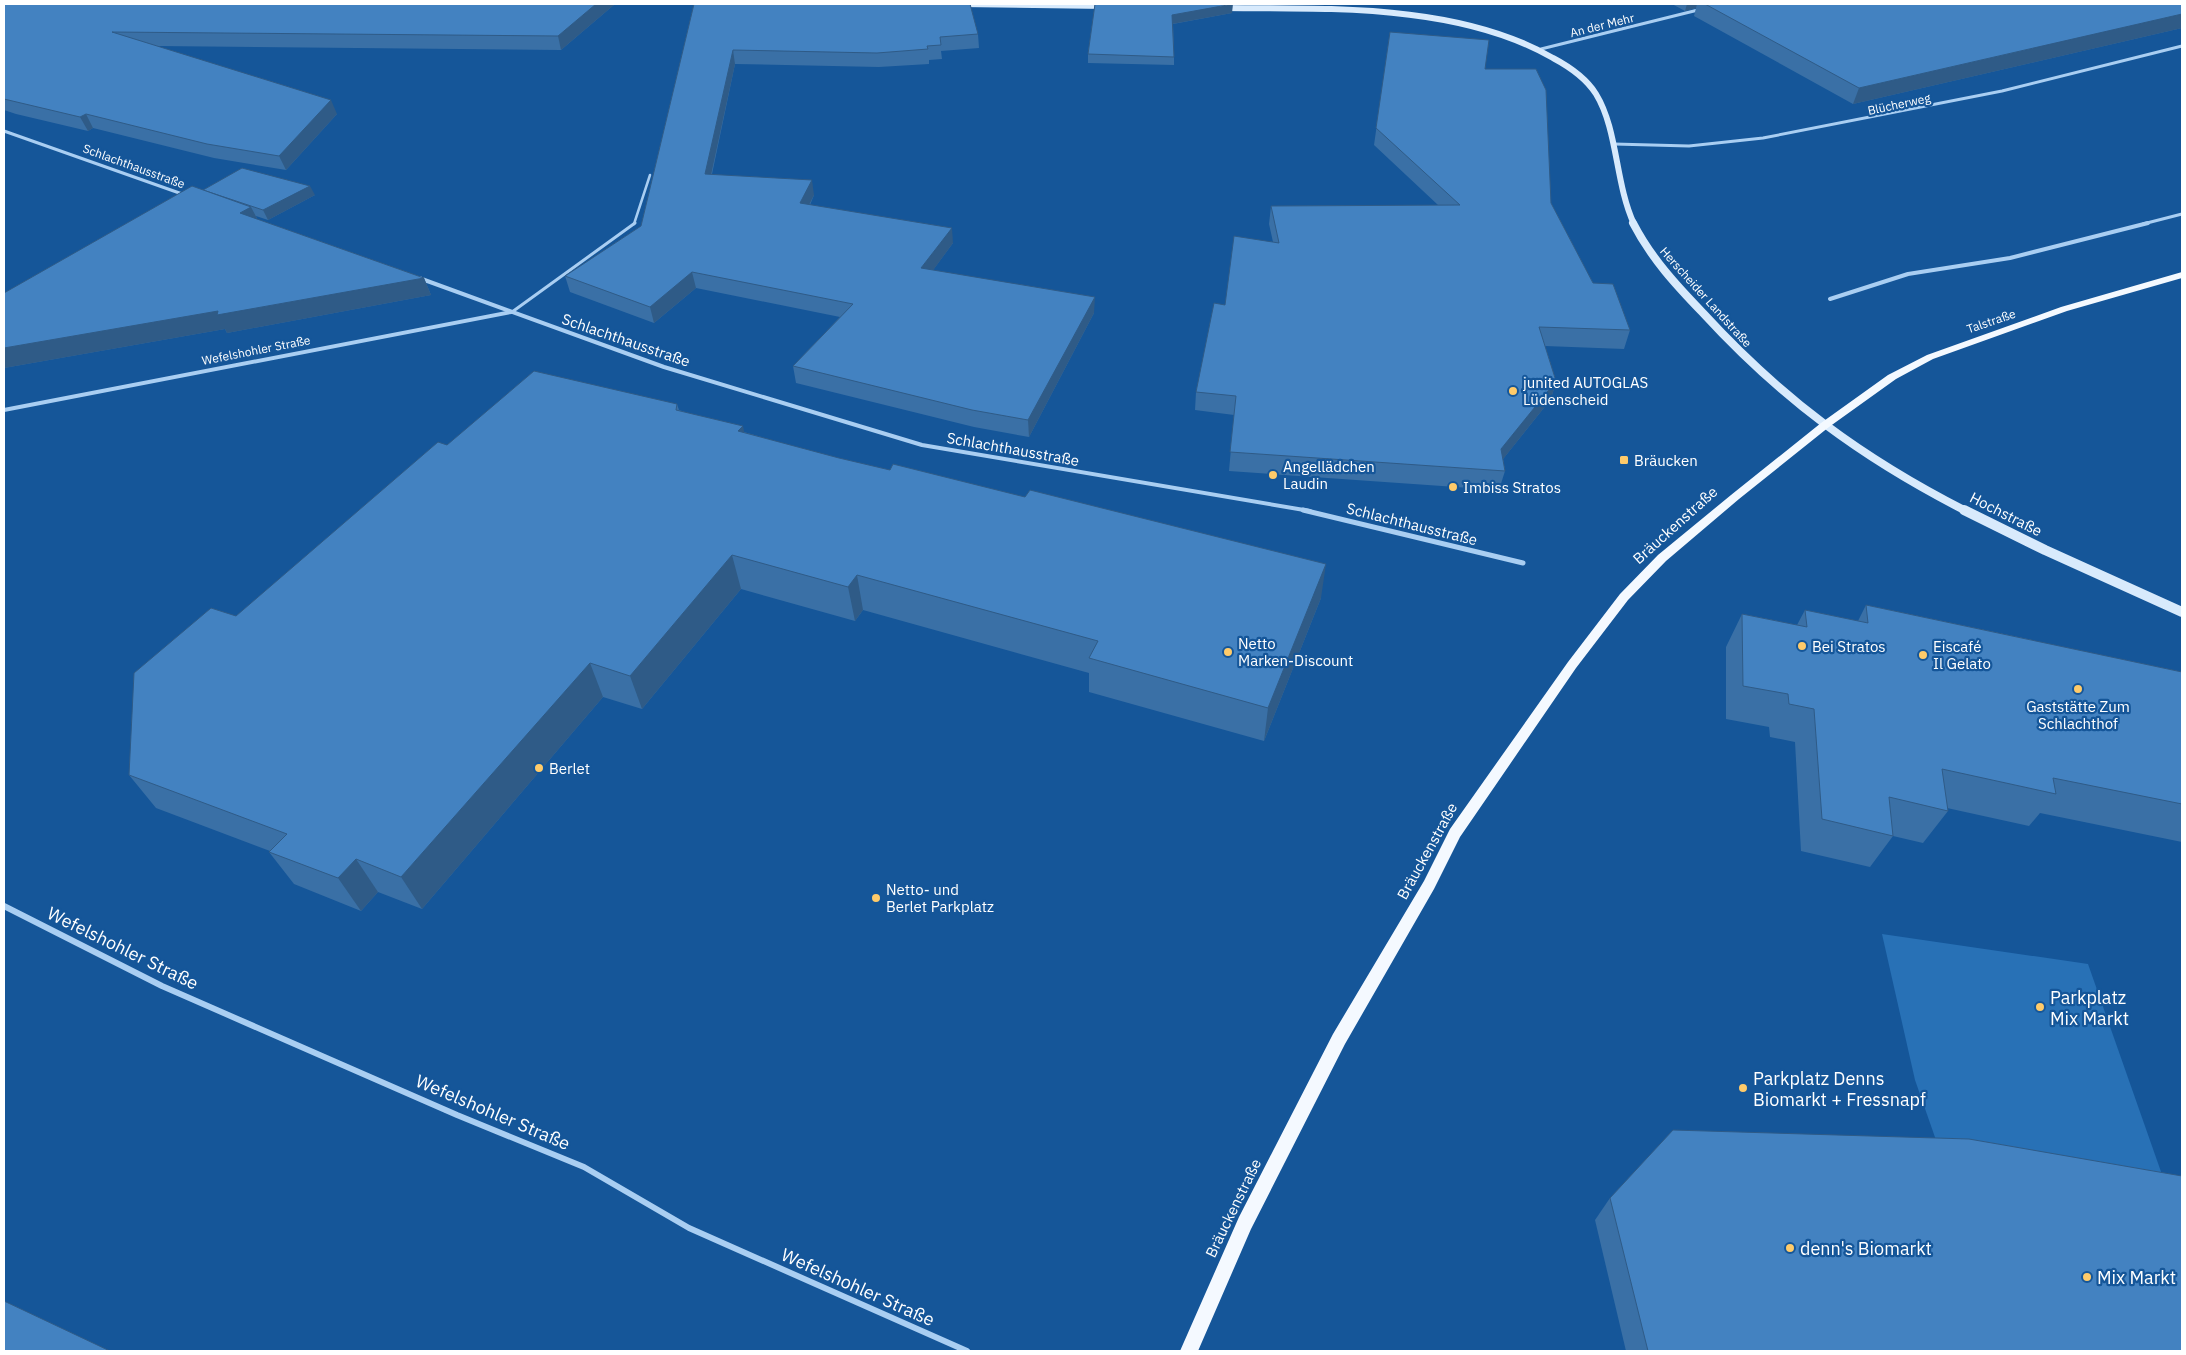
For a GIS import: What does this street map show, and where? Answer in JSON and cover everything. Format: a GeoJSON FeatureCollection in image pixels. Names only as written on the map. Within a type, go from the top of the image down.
{"type":"FeatureCollection","features":[{"type":"Feature","properties":{"kind":"main road"},"geometry":{"type":"LineString","coordinates":[[961,4],[1108,6]]}},
{"type":"Feature","properties":{"kind":"main road","name":"Herscheider Landstraße"},"geometry":{"type":"LineString","coordinates":[[1216,8],[1325,9],[1431,18],[1474,26],[1541,49],[1572,68],[1587,82],[1601,103],[1610,126],[1621,188],[1631,218],[1652,254],[1688,298],[1733,345],[1825,425]]}},
{"type":"Feature","properties":{"kind":"main road","name":"Talstraße"},"geometry":{"type":"LineString","coordinates":[[1825,425],[1892,377],[1930,357],[2064,309],[2182,275]]}},
{"type":"Feature","properties":{"kind":"main road","name":"Hochstraße"},"geometry":{"type":"LineString","coordinates":[[1825,425],[1890,468],[1975,515],[2040,548],[2182,612]]}},
{"type":"Feature","properties":{"kind":"main road","name":"Bräuckenstraße"},"geometry":{"type":"LineString","coordinates":[[1188,1351],[1245,1223],[1339,1039],[1429,885],[1455,832],[1572,665],[1624,597],[1662,558],[1825,425]]}},
{"type":"Feature","properties":{"kind":"street"},"geometry":{"type":"LineString","coordinates":[[1320,4],[1325,9]]}},
{"type":"Feature","properties":{"kind":"street","name":"An der Mehr"},"geometry":{"type":"LineString","coordinates":[[1541,49],[1706,8]]}},
{"type":"Feature","properties":{"kind":"street","name":"Blücherweg"},"geometry":{"type":"LineString","coordinates":[[1614,144],[1689,146],[1763,138],[2002,91],[2182,46]]}},
{"type":"Feature","properties":{"kind":"street","name":"Schlachthausstraße"},"geometry":{"type":"LineString","coordinates":[[4,131],[191,197]]}},
{"type":"Feature","properties":{"kind":"street"},"geometry":{"type":"LineString","coordinates":[[1830,299],[1908,274],[2010,258],[2182,214]]}},
{"type":"Feature","properties":{"kind":"street","name":"Schlachthausstraße"},"geometry":{"type":"LineString","coordinates":[[416,277],[664,367],[922,444],[1309,511],[1523,563]]}},
{"type":"Feature","properties":{"kind":"street","name":"Wefelshohler Straße"},"geometry":{"type":"LineString","coordinates":[[4,410],[512,312]]}},
{"type":"Feature","properties":{"kind":"street","name":"Wefelshohler Straße"},"geometry":{"type":"LineString","coordinates":[[4,906],[162,986],[458,1115],[584,1167],[689,1228],[967,1351]]}},
{"type":"Feature","properties":{"kind":"lane"},"geometry":{"type":"LineString","coordinates":[[512,312],[634,225],[650,175]]}},
{"type":"Feature","properties":{"kind":"shaded area"},"geometry":{"type":"Polygon","coordinates":[[[1882,934],[2088,964],[2172,1203],[1944,1163],[1915,1080],[1882,934]]]}},
{"type":"Feature","properties":{"kind":"building"},"geometry":{"type":"Polygon","coordinates":[[[4,4],[596,4],[558,36],[112,32],[331,100],[279,156],[207,144],[86,114],[80,117],[4,99],[4,4]]]}},
{"type":"Feature","properties":{"kind":"building"},"geometry":{"type":"Polygon","coordinates":[[[694,4],[970,4],[978,34],[940,37],[941,45],[927,46],[928,49],[877,53],[733,50],[705,174],[812,180],[800,203],[952,228],[921,268],[1095,297],[1028,420],[972,410],[793,366],[853,304],[692,272],[650,307],[565,276],[641,226],[694,4]]]}},
{"type":"Feature","properties":{"kind":"building"},"geometry":{"type":"Polygon","coordinates":[[[1095,4],[1233,4],[1172,15],[1174,57],[1088,54],[1095,4]]]}},
{"type":"Feature","properties":{"kind":"building"},"geometry":{"type":"Polygon","coordinates":[[[1705,4],[2182,4],[2182,14],[1859,88],[1705,4]]]}},
{"type":"Feature","properties":{"kind":"building"},"geometry":{"type":"Polygon","coordinates":[[[1390,32],[1489,40],[1485,69],[1536,69],[1546,90],[1551,203],[1593,283],[1613,284],[1630,330],[1539,327],[1556,381],[1501,449],[1505,471],[1230,452],[1236,396],[1196,392],[1214,303],[1225,305],[1234,236],[1279,243],[1271,206],[1460,205],[1376,128],[1390,32]]]}},
{"type":"Feature","properties":{"kind":"building"},"geometry":{"type":"Polygon","coordinates":[[[242,168],[310,186],[263,210],[203,190],[242,168]]]}},
{"type":"Feature","properties":{"kind":"building"},"geometry":{"type":"Polygon","coordinates":[[[192,186],[251,207],[240,213],[424,278],[217,315],[218,311],[4,348],[4,293],[192,186]]]}},
{"type":"Feature","properties":{"kind":"building"},"geometry":{"type":"Polygon","coordinates":[[[534,371],[677,404],[676,410],[743,426],[738,431],[839,458],[890,470],[893,464],[1025,497],[1030,490],[1326,564],[1268,708],[1089,658],[1098,641],[857,575],[848,587],[732,555],[630,676],[590,663],[401,877],[356,859],[338,878],[269,852],[287,834],[129,775],[134,673],[211,608],[236,616],[438,442],[447,445],[534,371]]]}},
{"type":"Feature","properties":{"kind":"building"},"geometry":{"type":"Polygon","coordinates":[[[1866,605],[2182,672],[2182,804],[2053,778],[2056,794],[1942,769],[1948,811],[1889,797],[1893,836],[1822,819],[1814,709],[1789,704],[1788,694],[1743,686],[1742,614],[1807,627],[1805,610],[1868,623],[1866,605]]]}},
{"type":"Feature","properties":{"kind":"building"},"geometry":{"type":"Polygon","coordinates":[[[1673,1130],[1969,1139],[2182,1176],[2182,1351],[1648,1351],[1610,1198],[1673,1130]]]}},
{"type":"Feature","properties":{"kind":"building"},"geometry":{"type":"Polygon","coordinates":[[[4,1301],[110,1351],[4,1351],[4,1301]]]}},
{"type":"Feature","properties":{"kind":"place","name":"junited AUTOGLAS Lüdenscheid"},"geometry":{"type":"Point","coordinates":[1513,391]}},
{"type":"Feature","properties":{"kind":"place","name":"Bräucken"},"geometry":{"type":"Point","coordinates":[1624,460]}},
{"type":"Feature","properties":{"kind":"place","name":"Angellädchen Laudin"},"geometry":{"type":"Point","coordinates":[1273,475]}},
{"type":"Feature","properties":{"kind":"place","name":"Imbiss Stratos"},"geometry":{"type":"Point","coordinates":[1453,487]}},
{"type":"Feature","properties":{"kind":"place","name":"Bei Stratos"},"geometry":{"type":"Point","coordinates":[1802,646]}},
{"type":"Feature","properties":{"kind":"place","name":"Netto Marken-Discount"},"geometry":{"type":"Point","coordinates":[1228,652]}},
{"type":"Feature","properties":{"kind":"place","name":"Eiscafé Il Gelato"},"geometry":{"type":"Point","coordinates":[1923,655]}},
{"type":"Feature","properties":{"kind":"place","name":"Gaststätte Zum Schlachthof"},"geometry":{"type":"Point","coordinates":[2078,689]}},
{"type":"Feature","properties":{"kind":"place","name":"Berlet"},"geometry":{"type":"Point","coordinates":[539,768]}},
{"type":"Feature","properties":{"kind":"place","name":"Netto- und Berlet Parkplatz"},"geometry":{"type":"Point","coordinates":[876,898]}},
{"type":"Feature","properties":{"kind":"place","name":"Parkplatz Mix Markt"},"geometry":{"type":"Point","coordinates":[2040,1007]}},
{"type":"Feature","properties":{"kind":"place","name":"Parkplatz Denns Biomarkt + Fressnapf"},"geometry":{"type":"Point","coordinates":[1743,1088]}},
{"type":"Feature","properties":{"kind":"place","name":"denn's Biomarkt"},"geometry":{"type":"Point","coordinates":[1790,1248]}},
{"type":"Feature","properties":{"kind":"place","name":"Mix Markt"},"geometry":{"type":"Point","coordinates":[2087,1277]}}]}
